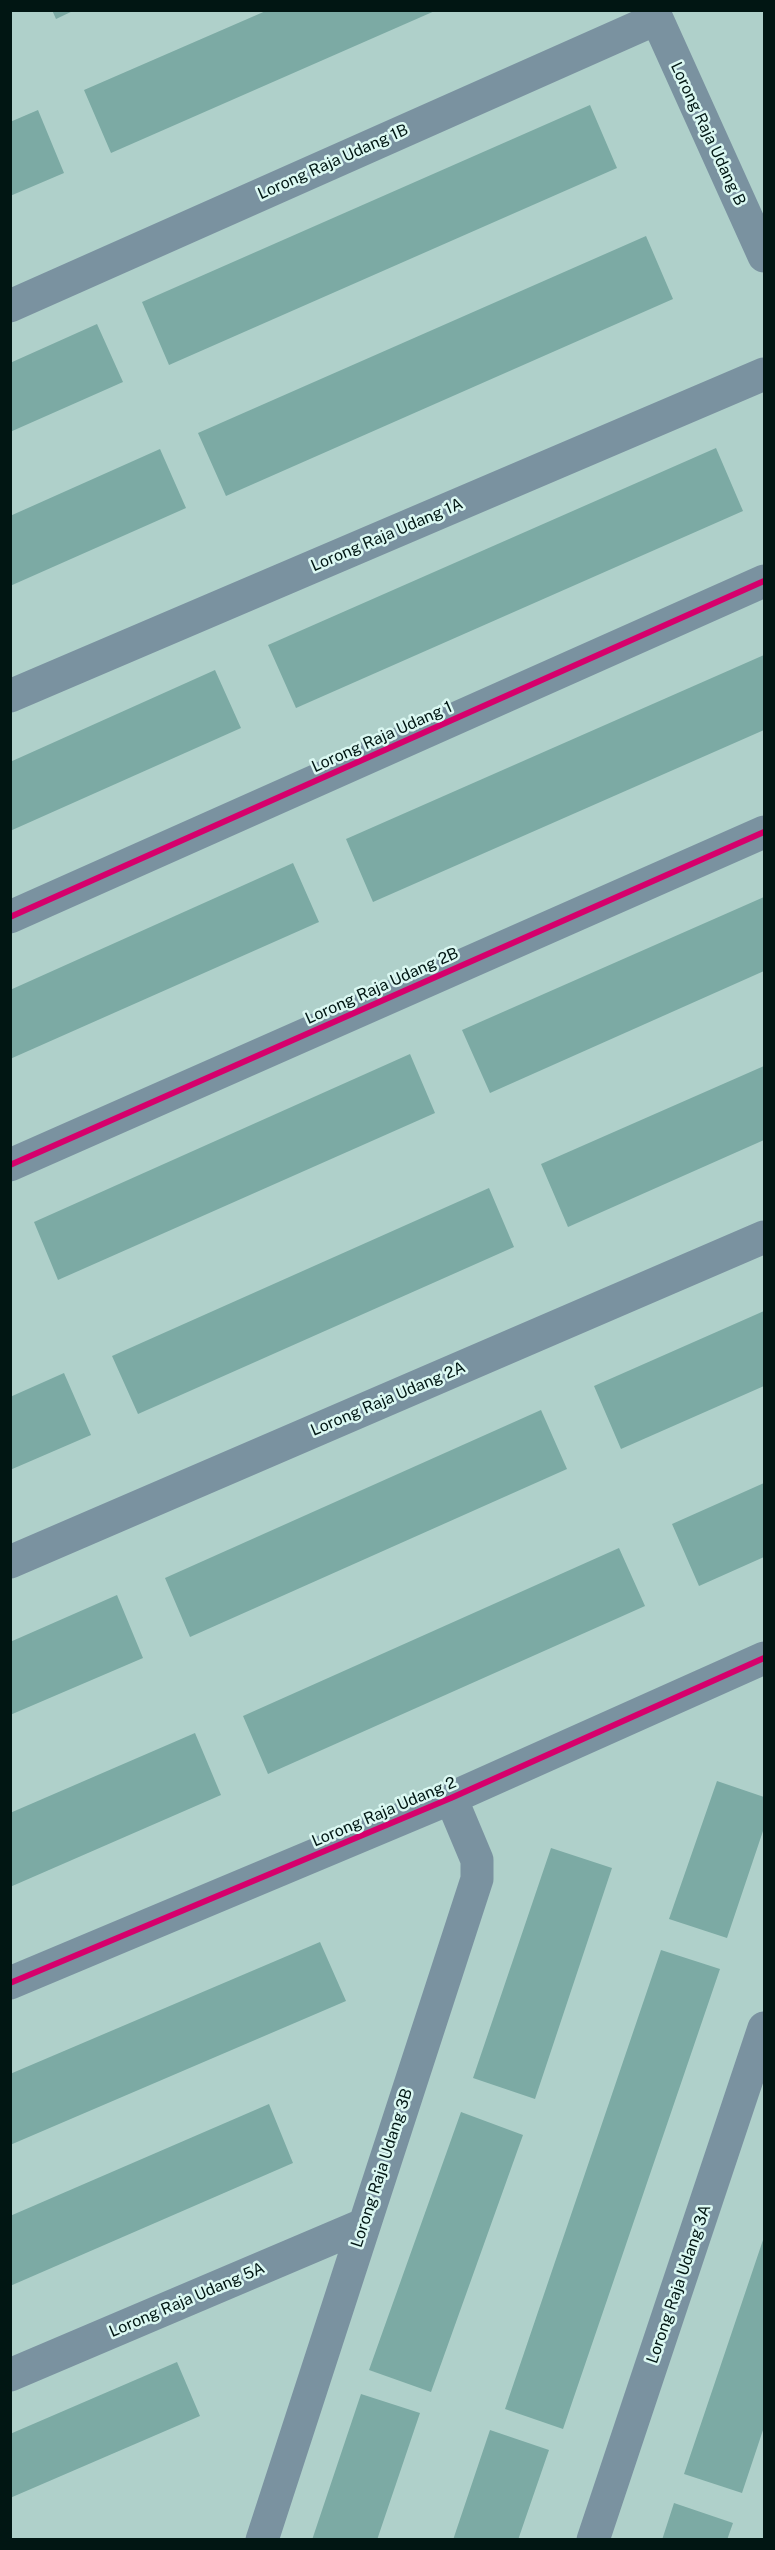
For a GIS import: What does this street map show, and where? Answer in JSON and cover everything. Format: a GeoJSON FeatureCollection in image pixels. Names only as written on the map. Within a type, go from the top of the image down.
{"type":"FeatureCollection","features":[{"type":"Feature","properties":{"kind":"street","name":"Lorong Raja Udang B"},"geometry":{"type":"LineString","coordinates":[[654,15],[765,256]]}},
{"type":"Feature","properties":{"kind":"street","name":"Lorong Raja Udang 1B"},"geometry":{"type":"LineString","coordinates":[[10,306],[654,15]]}},
{"type":"Feature","properties":{"kind":"street","name":"Lorong Raja Udang 1A"},"geometry":{"type":"LineString","coordinates":[[10,696],[765,374]]}},
{"type":"Feature","properties":{"kind":"street","name":"Lorong Raja Udang 1"},"geometry":{"type":"LineString","coordinates":[[10,917],[765,581]]}},
{"type":"Feature","properties":{"kind":"street","name":"Lorong Raja Udang 2B"},"geometry":{"type":"LineString","coordinates":[[10,1165],[765,832]]}},
{"type":"Feature","properties":{"kind":"street","name":"Lorong Raja Udang 2A"},"geometry":{"type":"LineString","coordinates":[[10,1562],[765,1237]]}},
{"type":"Feature","properties":{"kind":"street","name":"Lorong Raja Udang 2"},"geometry":{"type":"LineString","coordinates":[[10,1983],[452,1798],[765,1658]]}},
{"type":"Feature","properties":{"kind":"street","name":"Lorong Raja Udang 3B"},"geometry":{"type":"LineString","coordinates":[[262,2540],[477,1879],[477,1860],[452,1798]]}},
{"type":"Feature","properties":{"kind":"street","name":"Lorong Raja Udang 3A"},"geometry":{"type":"LineString","coordinates":[[593,2540],[765,2028]]}},
{"type":"Feature","properties":{"kind":"street","name":"Lorong Raja Udang 5A"},"geometry":{"type":"LineString","coordinates":[[10,2375],[363,2225]]}},
{"type":"Feature","properties":{"kind":"building"},"geometry":{"type":"Polygon","coordinates":[[[52,10],[75,10],[56,19],[52,10]]]}},
{"type":"Feature","properties":{"kind":"building"},"geometry":{"type":"Polygon","coordinates":[[[268,10],[437,10],[111,153],[84,90],[268,10]]]}},
{"type":"Feature","properties":{"kind":"building"},"geometry":{"type":"Polygon","coordinates":[[[590,105],[617,168],[169,365],[142,302],[590,105]]]}},
{"type":"Feature","properties":{"kind":"building"},"geometry":{"type":"Polygon","coordinates":[[[38,110],[64,173],[10,196],[10,122],[38,110]]]}},
{"type":"Feature","properties":{"kind":"building"},"geometry":{"type":"Polygon","coordinates":[[[646,236],[673,299],[226,496],[198,433],[646,236]]]}},
{"type":"Feature","properties":{"kind":"building"},"geometry":{"type":"Polygon","coordinates":[[[97,324],[123,382],[10,432],[10,363],[97,324]]]}},
{"type":"Feature","properties":{"kind":"building"},"geometry":{"type":"Polygon","coordinates":[[[716,448],[743,511],[296,708],[268,645],[716,448]]]}},
{"type":"Feature","properties":{"kind":"building"},"geometry":{"type":"Polygon","coordinates":[[[160,449],[186,508],[10,586],[10,516],[160,449]]]}},
{"type":"Feature","properties":{"kind":"building"},"geometry":{"type":"Polygon","coordinates":[[[764,655],[764,730],[373,902],[346,839],[764,655]]]}},
{"type":"Feature","properties":{"kind":"building"},"geometry":{"type":"Polygon","coordinates":[[[215,670],[241,728],[10,831],[10,762],[215,670]]]}},
{"type":"Feature","properties":{"kind":"building"},"geometry":{"type":"Polygon","coordinates":[[[293,863],[319,922],[10,1059],[10,990],[293,863]]]}},
{"type":"Feature","properties":{"kind":"building"},"geometry":{"type":"Polygon","coordinates":[[[764,897],[764,971],[490,1093],[462,1030],[764,897]]]}},
{"type":"Feature","properties":{"kind":"building"},"geometry":{"type":"Polygon","coordinates":[[[410,1054],[435,1113],[58,1280],[34,1222],[410,1054]]]}},
{"type":"Feature","properties":{"kind":"building"},"geometry":{"type":"Polygon","coordinates":[[[764,1066],[764,1140],[568,1227],[541,1164],[764,1066]]]}},
{"type":"Feature","properties":{"kind":"building"},"geometry":{"type":"Polygon","coordinates":[[[489,1188],[514,1247],[138,1414],[112,1356],[489,1188]]]}},
{"type":"Feature","properties":{"kind":"building"},"geometry":{"type":"Polygon","coordinates":[[[764,1311],[764,1386],[621,1449],[594,1386],[764,1311]]]}},
{"type":"Feature","properties":{"kind":"building"},"geometry":{"type":"Polygon","coordinates":[[[64,1373],[91,1435],[10,1470],[10,1397],[64,1373]]]}},
{"type":"Feature","properties":{"kind":"building"},"geometry":{"type":"Polygon","coordinates":[[[541,1410],[567,1469],[190,1637],[165,1578],[541,1410]]]}},
{"type":"Feature","properties":{"kind":"building"},"geometry":{"type":"Polygon","coordinates":[[[764,1483],[764,1557],[699,1586],[672,1524],[764,1483]]]}},
{"type":"Feature","properties":{"kind":"building"},"geometry":{"type":"Polygon","coordinates":[[[619,1548],[645,1606],[268,1774],[243,1716],[619,1548]]]}},
{"type":"Feature","properties":{"kind":"building"},"geometry":{"type":"Polygon","coordinates":[[[117,1595],[143,1658],[10,1715],[10,1642],[117,1595]]]}},
{"type":"Feature","properties":{"kind":"building"},"geometry":{"type":"Polygon","coordinates":[[[195,1733],[221,1795],[10,1887],[10,1813],[195,1733]]]}},
{"type":"Feature","properties":{"kind":"building"},"geometry":{"type":"Polygon","coordinates":[[[717,1781],[764,1797],[764,1828],[727,1938],[669,1919],[717,1781]]]}},
{"type":"Feature","properties":{"kind":"building"},"geometry":{"type":"Polygon","coordinates":[[[551,1848],[612,1868],[535,2099],[473,2078],[551,1848]]]}},
{"type":"Feature","properties":{"kind":"building"},"geometry":{"type":"Polygon","coordinates":[[[320,1942],[346,2001],[10,2145],[10,2074],[320,1942]]]}},
{"type":"Feature","properties":{"kind":"building"},"geometry":{"type":"Polygon","coordinates":[[[661,1950],[720,1969],[563,2429],[505,2409],[661,1950]]]}},
{"type":"Feature","properties":{"kind":"building"},"geometry":{"type":"Polygon","coordinates":[[[269,2104],[293,2163],[10,2286],[10,2216],[269,2104]]]}},
{"type":"Feature","properties":{"kind":"building"},"geometry":{"type":"Polygon","coordinates":[[[461,2112],[523,2135],[431,2392],[369,2370],[461,2112]]]}},
{"type":"Feature","properties":{"kind":"building"},"geometry":{"type":"Polygon","coordinates":[[[764,2237],[764,2427],[742,2493],[684,2474],[764,2237]]]}},
{"type":"Feature","properties":{"kind":"building"},"geometry":{"type":"Polygon","coordinates":[[[177,2362],[200,2416],[10,2498],[10,2434],[177,2362]]]}},
{"type":"Feature","properties":{"kind":"building"},"geometry":{"type":"Polygon","coordinates":[[[361,2394],[420,2413],[377,2540],[312,2540],[361,2394]]]}},
{"type":"Feature","properties":{"kind":"building"},"geometry":{"type":"Polygon","coordinates":[[[490,2430],[549,2450],[518,2540],[453,2540],[490,2430]]]}},
{"type":"Feature","properties":{"kind":"building"},"geometry":{"type":"Polygon","coordinates":[[[674,2503],[733,2523],[727,2540],[662,2540],[674,2503]]]}},
{"type":"Feature","properties":{"kind":"cycle path"},"geometry":{"type":"LineString","coordinates":[[10,917],[764,581]]}},
{"type":"Feature","properties":{"kind":"cycle path"},"geometry":{"type":"LineString","coordinates":[[10,1165],[764,832]]}},
{"type":"Feature","properties":{"kind":"cycle path"},"geometry":{"type":"LineString","coordinates":[[10,1983],[451,1798],[764,1658]]}}]}
